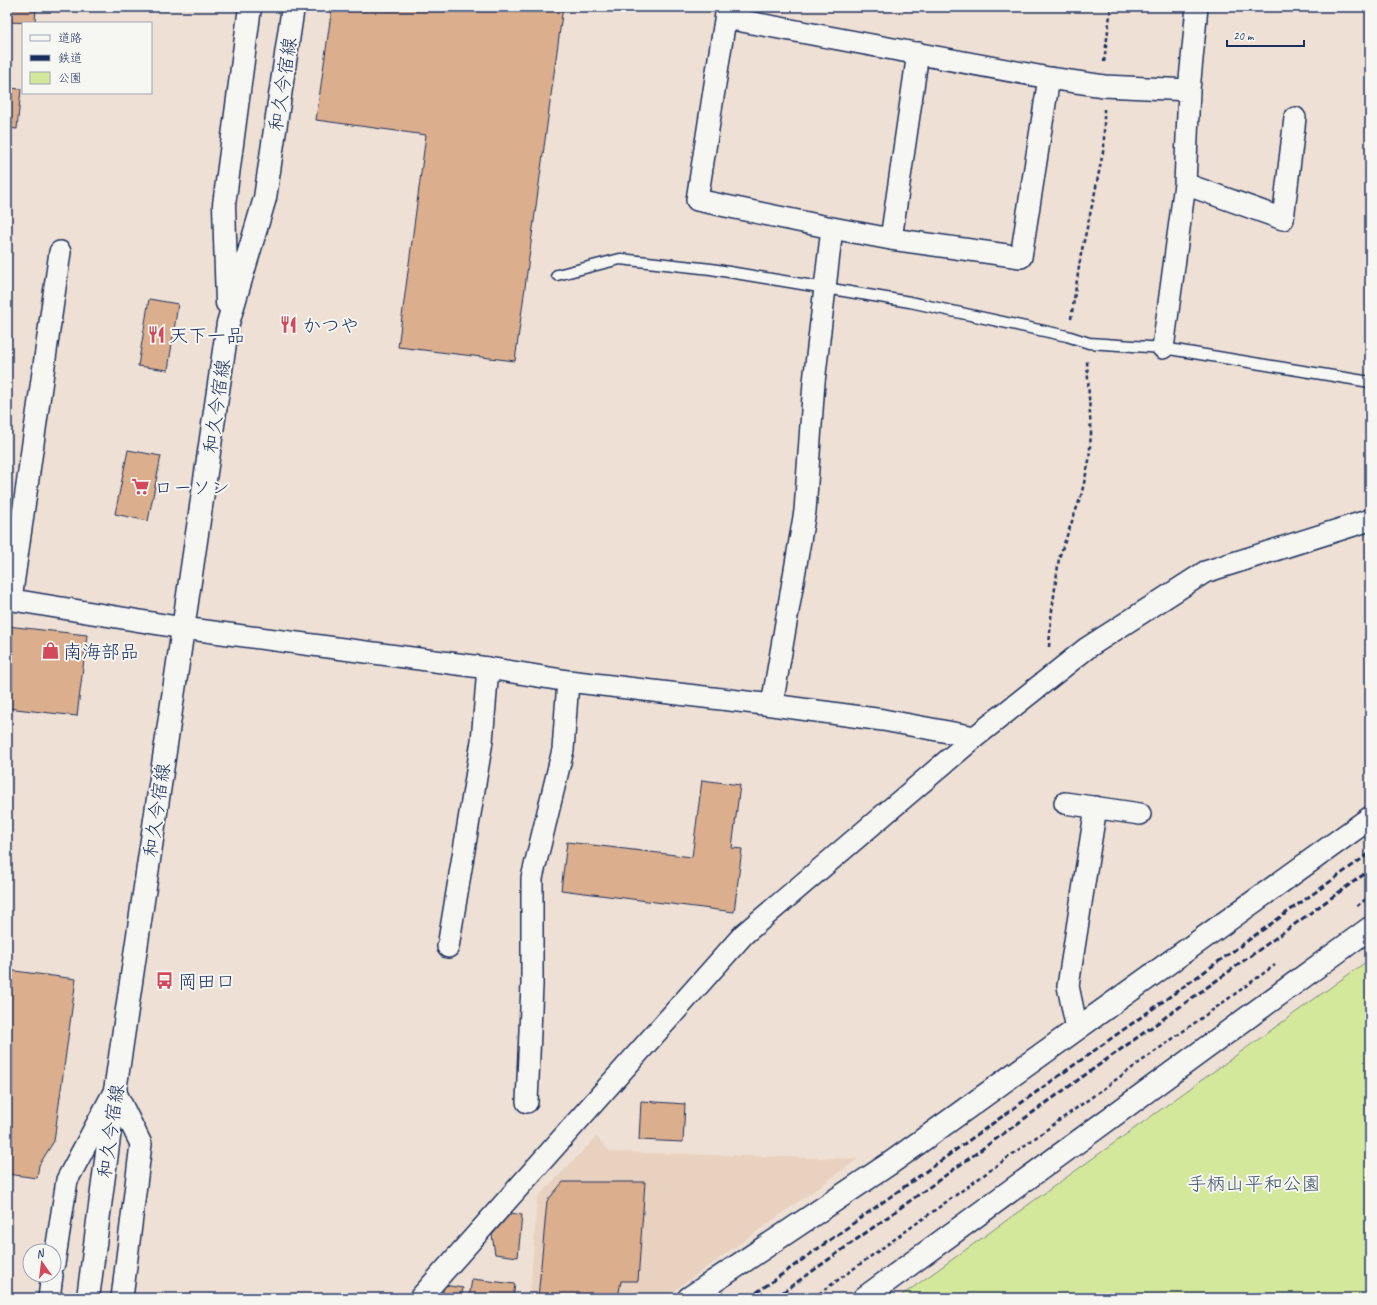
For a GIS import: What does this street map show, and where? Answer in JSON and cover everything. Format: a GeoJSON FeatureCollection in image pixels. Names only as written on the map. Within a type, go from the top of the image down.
{"type":"FeatureCollection","features":[{"type":"Feature","properties":{"kind":"main road","name":"和久今宿線"},"geometry":{"type":"LineString","coordinates":[[228,323],[224,205],[250,7]]}},
{"type":"Feature","properties":{"kind":"main road","name":"和久今宿線"},"geometry":{"type":"LineString","coordinates":[[88,1298],[115,1090],[228,323],[265,198],[293,7]]}},
{"type":"Feature","properties":{"kind":"main road"},"geometry":{"type":"LineString","coordinates":[[688,1298],[892,1162],[1370,818]]}},
{"type":"Feature","properties":{"kind":"main road"},"geometry":{"type":"LineString","coordinates":[[864,1298],[1370,928]]}},
{"type":"Feature","properties":{"kind":"street"},"geometry":{"type":"LineString","coordinates":[[1163,348],[1185,184],[1189,90],[1197,7]]}},
{"type":"Feature","properties":{"kind":"street"},"geometry":{"type":"LineString","coordinates":[[1049,78],[1022,257],[891,239],[697,200],[727,13],[918,53],[1049,78],[1104,86],[1189,90]]}},
{"type":"Feature","properties":{"kind":"street"},"geometry":{"type":"LineString","coordinates":[[891,239],[918,53]]}},
{"type":"Feature","properties":{"kind":"street"},"geometry":{"type":"LineString","coordinates":[[1185,184],[1283,219],[1296,118]]}},
{"type":"Feature","properties":{"kind":"street"},"geometry":{"type":"LineString","coordinates":[[772,705],[805,511],[814,382],[832,228]]}},
{"type":"Feature","properties":{"kind":"street"},"geometry":{"type":"LineString","coordinates":[[60,252],[9,599],[183,628],[488,668],[568,681],[772,705],[882,720],[975,737]]}},
{"type":"Feature","properties":{"kind":"street"},"geometry":{"type":"LineString","coordinates":[[420,1298],[744,934],[975,737],[1087,648],[1206,572],[1370,520]]}},
{"type":"Feature","properties":{"kind":"street"},"geometry":{"type":"LineString","coordinates":[[448,947],[482,741],[488,668]]}},
{"type":"Feature","properties":{"kind":"street"},"geometry":{"type":"LineString","coordinates":[[527,1102],[532,985],[532,878],[563,750],[568,681]]}},
{"type":"Feature","properties":{"kind":"street"},"geometry":{"type":"LineString","coordinates":[[1065,803],[1140,814]]}},
{"type":"Feature","properties":{"kind":"street"},"geometry":{"type":"LineString","coordinates":[[1078,1029],[1068,986],[1096,807]]}},
{"type":"Feature","properties":{"kind":"street"},"geometry":{"type":"LineString","coordinates":[[57,1243],[67,1180],[115,1090]]}},
{"type":"Feature","properties":{"kind":"street"},"geometry":{"type":"LineString","coordinates":[[115,1090],[141,1144],[122,1298]]}},
{"type":"Feature","properties":{"kind":"street"},"geometry":{"type":"LineString","coordinates":[[49,1298],[51,1283]]}},
{"type":"Feature","properties":{"kind":"lane"},"geometry":{"type":"LineString","coordinates":[[557,275],[620,258],[711,269],[910,302],[1067,336],[1089,343],[1163,348],[1370,382]]}},
{"type":"Feature","properties":{"kind":"path"},"geometry":{"type":"LineString","coordinates":[[1067,336],[1081,254],[1104,147],[1104,56],[1111,7]]}},
{"type":"Feature","properties":{"kind":"path"},"geometry":{"type":"LineString","coordinates":[[1050,678],[1048,672],[1050,618],[1059,558],[1081,496],[1090,461],[1091,433],[1087,360],[1089,343]]}},
{"type":"Feature","properties":{"kind":"path"},"geometry":{"type":"LineString","coordinates":[[1351,910],[1370,896]]}},
{"type":"Feature","properties":{"kind":"path"},"geometry":{"type":"LineString","coordinates":[[813,1298],[1279,962]]}},
{"type":"Feature","properties":{"kind":"shaded area"},"geometry":{"type":"Polygon","coordinates":[[[596,1137],[611,1152],[858,1159],[664,1298],[530,1298],[537,1198],[596,1137]]]}},
{"type":"Feature","properties":{"kind":"green space","name":"手柄山平和公園"},"geometry":{"type":"Polygon","coordinates":[[[1370,959],[1370,1298],[898,1298],[932,1274],[1370,959]]]}},
{"type":"Feature","properties":{"kind":"building"},"geometry":{"type":"Polygon","coordinates":[[[7,7],[36,7],[35,22],[7,22],[7,7]]]}},
{"type":"Feature","properties":{"kind":"building"},"geometry":{"type":"Polygon","coordinates":[[[332,7],[563,7],[515,361],[398,347],[426,135],[316,120],[332,7]]]}},
{"type":"Feature","properties":{"kind":"building"},"geometry":{"type":"Polygon","coordinates":[[[7,88],[21,89],[17,129],[7,128],[7,88]]]}},
{"type":"Feature","properties":{"kind":"building"},"geometry":{"type":"Polygon","coordinates":[[[149,299],[178,304],[168,370],[138,366],[149,299]]]}},
{"type":"Feature","properties":{"kind":"building"},"geometry":{"type":"Polygon","coordinates":[[[128,450],[161,456],[148,521],[115,514],[128,450]]]}},
{"type":"Feature","properties":{"kind":"building"},"geometry":{"type":"Polygon","coordinates":[[[7,626],[87,635],[77,716],[7,708],[7,626]]]}},
{"type":"Feature","properties":{"kind":"building"},"geometry":{"type":"Polygon","coordinates":[[[702,780],[740,785],[732,848],[742,849],[734,912],[561,890],[567,842],[692,857],[702,780]]]}},
{"type":"Feature","properties":{"kind":"building"},"geometry":{"type":"Polygon","coordinates":[[[7,970],[76,979],[54,1141],[39,1165],[37,1178],[7,1174],[7,970]]]}},
{"type":"Feature","properties":{"kind":"building"},"geometry":{"type":"Polygon","coordinates":[[[641,1101],[685,1104],[683,1142],[639,1140],[641,1101]]]}},
{"type":"Feature","properties":{"kind":"building"},"geometry":{"type":"Polygon","coordinates":[[[563,1182],[645,1182],[638,1281],[621,1281],[618,1298],[538,1298],[547,1201],[563,1182]]]}},
{"type":"Feature","properties":{"kind":"building"},"geometry":{"type":"Polygon","coordinates":[[[511,1213],[522,1215],[518,1257],[495,1254],[492,1235],[511,1213]]]}},
{"type":"Feature","properties":{"kind":"building"},"geometry":{"type":"Polygon","coordinates":[[[472,1279],[515,1284],[513,1298],[469,1298],[472,1279]]]}},
{"type":"Feature","properties":{"kind":"building"},"geometry":{"type":"Polygon","coordinates":[[[444,1285],[463,1288],[461,1298],[442,1298],[444,1285]]]}},
{"type":"Feature","properties":{"kind":"railway"},"geometry":{"type":"LineString","coordinates":[[749,1298],[1370,853]]}},
{"type":"Feature","properties":{"kind":"railway"},"geometry":{"type":"LineString","coordinates":[[775,1298],[1370,870]]}},
{"type":"Feature","properties":{"kind":"place","name":"かつや"},"geometry":{"type":"Point","coordinates":[289,325]}},
{"type":"Feature","properties":{"kind":"place","name":"天下一品"},"geometry":{"type":"Point","coordinates":[156,335]}},
{"type":"Feature","properties":{"kind":"place","name":"ローソン"},"geometry":{"type":"Point","coordinates":[141,487]}},
{"type":"Feature","properties":{"kind":"place","name":"南海部品"},"geometry":{"type":"Point","coordinates":[50,651]}},
{"type":"Feature","properties":{"kind":"place","name":"岡田口"},"geometry":{"type":"Point","coordinates":[165,981]}}]}
